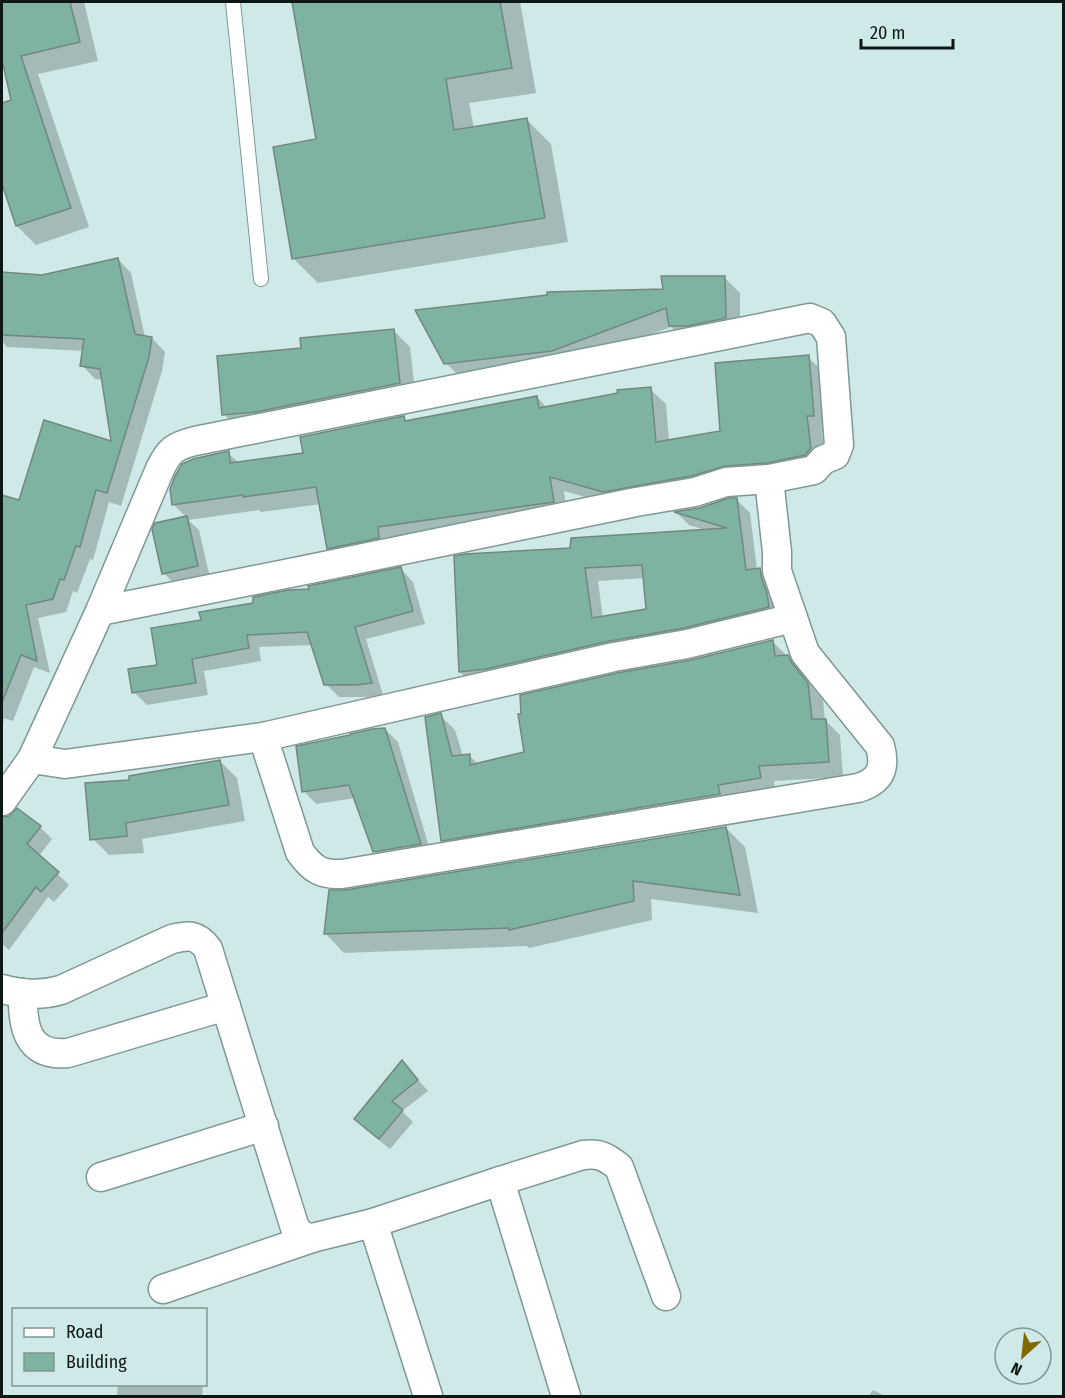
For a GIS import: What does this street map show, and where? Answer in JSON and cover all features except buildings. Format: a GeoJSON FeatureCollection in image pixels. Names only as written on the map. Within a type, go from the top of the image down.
{"type":"FeatureCollection","features":[{"type":"Feature","properties":{"kind":"street"},"geometry":{"type":"LineString","coordinates":[[2,801],[32,759],[100,611],[160,469],[172,449],[182,444],[810,318],[822,323],[831,337],[839,445],[835,455],[823,460],[814,470],[769,479],[726,482],[696,492],[636,502],[100,611]]}},
{"type":"Feature","properties":{"kind":"street"},"geometry":{"type":"LineString","coordinates":[[263,737],[300,852],[316,869],[331,875],[864,786],[870,783],[881,773],[883,758],[880,746],[805,653],[792,618],[777,572],[769,479]]}},
{"type":"Feature","properties":{"kind":"street"},"geometry":{"type":"LineString","coordinates":[[32,759],[65,764],[263,737],[614,657],[687,644],[792,618]]}},
{"type":"Feature","properties":{"kind":"street"},"geometry":{"type":"LineString","coordinates":[[226,1006],[68,1053],[55,1054],[45,1052],[34,1044],[13,991],[42,994],[61,990],[172,939],[183,936],[202,941],[208,949],[264,1126],[295,1228],[305,1237],[312,1238]]}},
{"type":"Feature","properties":{"kind":"street"},"geometry":{"type":"LineString","coordinates":[[101,1177],[264,1126]]}},
{"type":"Feature","properties":{"kind":"street"},"geometry":{"type":"LineString","coordinates":[[163,1289],[312,1238],[373,1223],[500,1180],[592,1154],[601,1155],[619,1167],[666,1296]]}},
{"type":"Feature","properties":{"kind":"street"},"geometry":{"type":"LineString","coordinates":[[500,1180],[566,1396]]}},
{"type":"Feature","properties":{"kind":"street"},"geometry":{"type":"LineString","coordinates":[[373,1223],[428,1396]]}},
{"type":"Feature","properties":{"kind":"lane"},"geometry":{"type":"LineString","coordinates":[[233,2],[261,279]]}}]}
